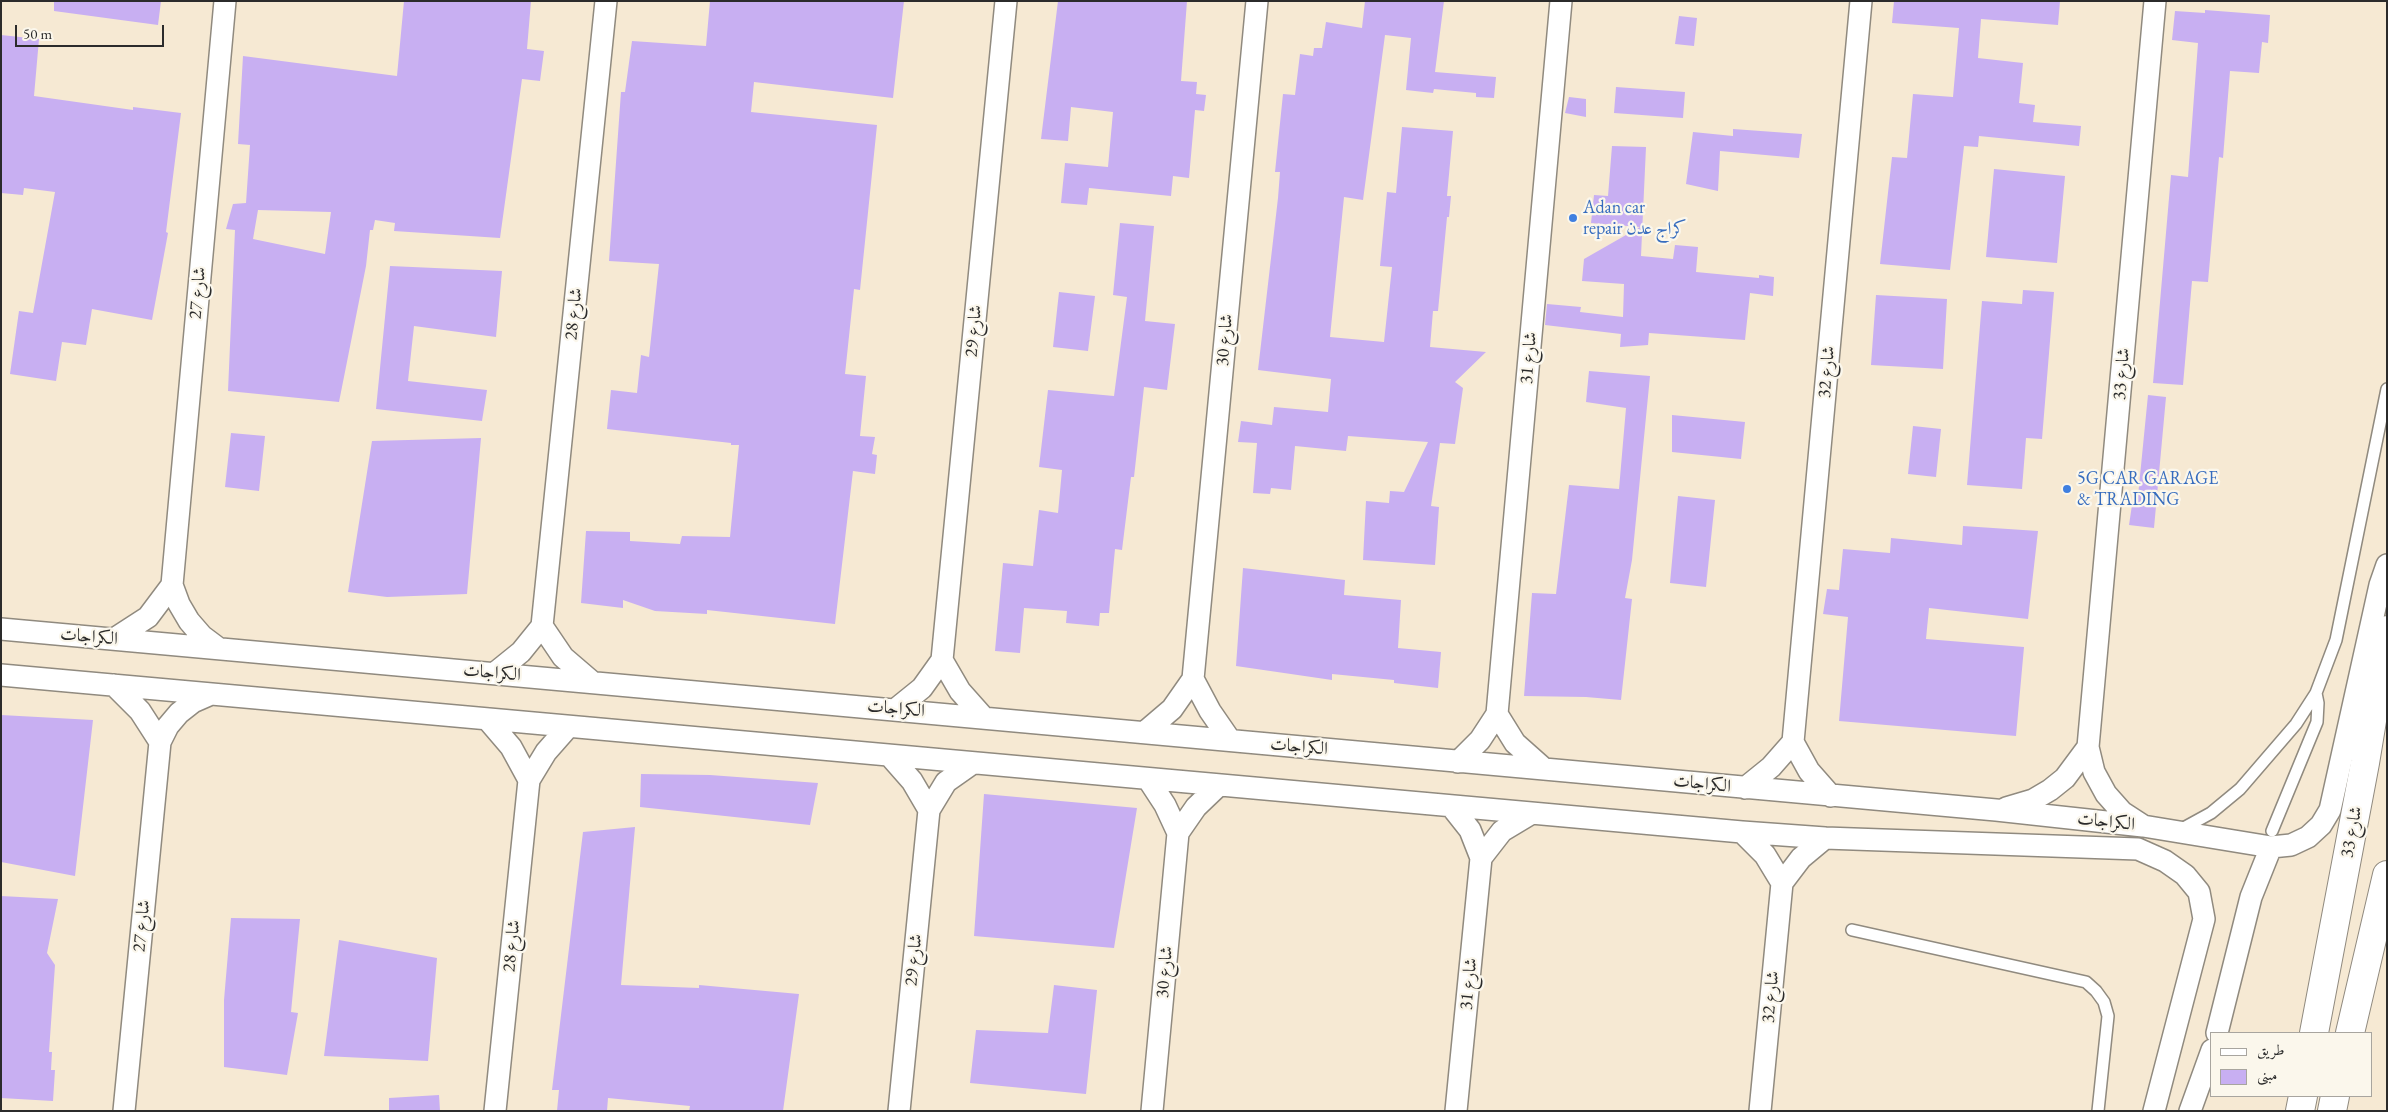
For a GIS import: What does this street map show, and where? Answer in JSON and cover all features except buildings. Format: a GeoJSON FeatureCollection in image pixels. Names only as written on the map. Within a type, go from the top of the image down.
{"type":"FeatureCollection","features":[{"type":"Feature","properties":{"kind":"main road","name":"شارع 33"},"geometry":{"type":"LineString","coordinates":[[2314,1032],[2365,763],[2387,630]]}},
{"type":"Feature","properties":{"kind":"main road"},"geometry":{"type":"LineString","coordinates":[[2350,1032],[2387,876]]}},
{"type":"Feature","properties":{"kind":"main road"},"geometry":{"type":"LineString","coordinates":[[2300,1111],[2303,1097]]}},
{"type":"Feature","properties":{"kind":"main road"},"geometry":{"type":"LineString","coordinates":[[2332,1111],[2335,1097]]}},
{"type":"Feature","properties":{"kind":"street","name":"شارع 27"},"geometry":{"type":"LineString","coordinates":[[218,648],[202,636],[189,621],[179,604],[172,585],[225,1]]}},
{"type":"Feature","properties":{"kind":"street","name":"شارع 28"},"geometry":{"type":"LineString","coordinates":[[542,626],[606,1]]}},
{"type":"Feature","properties":{"kind":"street","name":"شارع 29"},"geometry":{"type":"LineString","coordinates":[[896,709],[922,688],[942,660],[1006,1]]}},
{"type":"Feature","properties":{"kind":"street","name":"شارع 30"},"geometry":{"type":"LineString","coordinates":[[1145,732],[1172,709],[1193,679],[1258,1]]}},
{"type":"Feature","properties":{"kind":"street","name":"شارع 31"},"geometry":{"type":"LineString","coordinates":[[1458,762],[1480,740],[1497,714],[1561,1]]}},
{"type":"Feature","properties":{"kind":"street","name":"شارع 32"},"geometry":{"type":"LineString","coordinates":[[1792,742],[1861,1]]}},
{"type":"Feature","properties":{"kind":"street","name":"شارع 33"},"geometry":{"type":"LineString","coordinates":[[2143,826],[2122,812],[2106,794],[2094,772],[2088,747],[2155,1]]}},
{"type":"Feature","properties":{"kind":"street","name":"الكراجات"},"geometry":{"type":"LineString","coordinates":[[1,628],[1458,762],[1542,767],[1745,788],[1996,810],[2179,831],[2271,839],[2291,845],[2308,837],[2321,825],[2330,810],[2380,585],[2387,565]]}},
{"type":"Feature","properties":{"kind":"street"},"geometry":{"type":"LineString","coordinates":[[114,639],[148,617],[172,585]]}},
{"type":"Feature","properties":{"kind":"street"},"geometry":{"type":"LineString","coordinates":[[495,673],[521,652],[542,626],[563,657],[591,681]]}},
{"type":"Feature","properties":{"kind":"street"},"geometry":{"type":"LineString","coordinates":[[942,660],[960,691],[984,718]]}},
{"type":"Feature","properties":{"kind":"street","name":"الكراجات"},"geometry":{"type":"LineString","coordinates":[[1,675],[1742,832],[1825,838],[2138,849],[2165,861],[2185,875],[2199,892],[2204,919],[2154,1111]]}},
{"type":"Feature","properties":{"kind":"street"},"geometry":{"type":"LineString","coordinates":[[1193,679],[1210,710],[1230,740]]}},
{"type":"Feature","properties":{"kind":"street"},"geometry":{"type":"LineString","coordinates":[[114,685],[140,711],[160,742]]}},
{"type":"Feature","properties":{"kind":"street","name":"شارع 27"},"geometry":{"type":"LineString","coordinates":[[124,1111],[160,742],[168,726],[179,713],[193,702],[209,695]]}},
{"type":"Feature","properties":{"kind":"street"},"geometry":{"type":"LineString","coordinates":[[1497,714],[1515,743],[1542,767]]}},
{"type":"Feature","properties":{"kind":"street"},"geometry":{"type":"LineString","coordinates":[[487,719],[511,747],[529,780]]}},
{"type":"Feature","properties":{"kind":"street","name":"شارع 28"},"geometry":{"type":"LineString","coordinates":[[495,1111],[529,780],[546,752],[568,727]]}},
{"type":"Feature","properties":{"kind":"street"},"geometry":{"type":"LineString","coordinates":[[1745,788],[1771,767],[1792,742],[1809,771],[1831,796]]}},
{"type":"Feature","properties":{"kind":"street"},"geometry":{"type":"LineString","coordinates":[[1996,810],[2015,807],[2050,790],[2065,778],[2088,747]]}},
{"type":"Feature","properties":{"kind":"street"},"geometry":{"type":"LineString","coordinates":[[890,756],[912,781],[929,810]]}},
{"type":"Feature","properties":{"kind":"street","name":"شارع 29"},"geometry":{"type":"LineString","coordinates":[[899,1111],[929,810],[946,782],[973,763]]}},
{"type":"Feature","properties":{"kind":"street"},"geometry":{"type":"LineString","coordinates":[[1148,779],[1165,805],[1178,833]]}},
{"type":"Feature","properties":{"kind":"street","name":"شارع 30"},"geometry":{"type":"LineString","coordinates":[[1152,1111],[1178,833],[1196,807],[1218,785]]}},
{"type":"Feature","properties":{"kind":"street","name":"شارع 31"},"geometry":{"type":"LineString","coordinates":[[1451,806],[1470,830],[1481,858],[1456,1111]]}},
{"type":"Feature","properties":{"kind":"street"},"geometry":{"type":"LineString","coordinates":[[1481,858],[1502,831],[1532,813]]}},
{"type":"Feature","properties":{"kind":"street"},"geometry":{"type":"LineString","coordinates":[[1742,832],[1765,855],[1782,883],[1801,858],[1825,838]]}},
{"type":"Feature","properties":{"kind":"street"},"geometry":{"type":"LineString","coordinates":[[2217,1032],[2251,897],[2271,839]]}},
{"type":"Feature","properties":{"kind":"street","name":"شارع 32"},"geometry":{"type":"LineString","coordinates":[[1760,1111],[1782,883]]}},
{"type":"Feature","properties":{"kind":"street"},"geometry":{"type":"LineString","coordinates":[[2190,1111],[2210,1056]]}},
{"type":"Feature","properties":{"kind":"lane"},"geometry":{"type":"LineString","coordinates":[[2179,831],[2211,812],[2240,789],[2296,724],[2316,693],[2336,640],[2387,389]]}},
{"type":"Feature","properties":{"kind":"lane"},"geometry":{"type":"LineString","coordinates":[[2271,839],[2316,722],[2318,703],[2316,693]]}},
{"type":"Feature","properties":{"kind":"lane"},"geometry":{"type":"LineString","coordinates":[[1852,930],[2086,982],[2104,1002],[2108,1016],[2098,1111]]}},
{"type":"Feature","properties":{"kind":"place","name":"Adan car repair كراج عدن"},"geometry":{"type":"Point","coordinates":[1573,218]}},
{"type":"Feature","properties":{"kind":"place","name":"5G CAR GARAGE & TRADING"},"geometry":{"type":"Point","coordinates":[2067,489]}}]}
